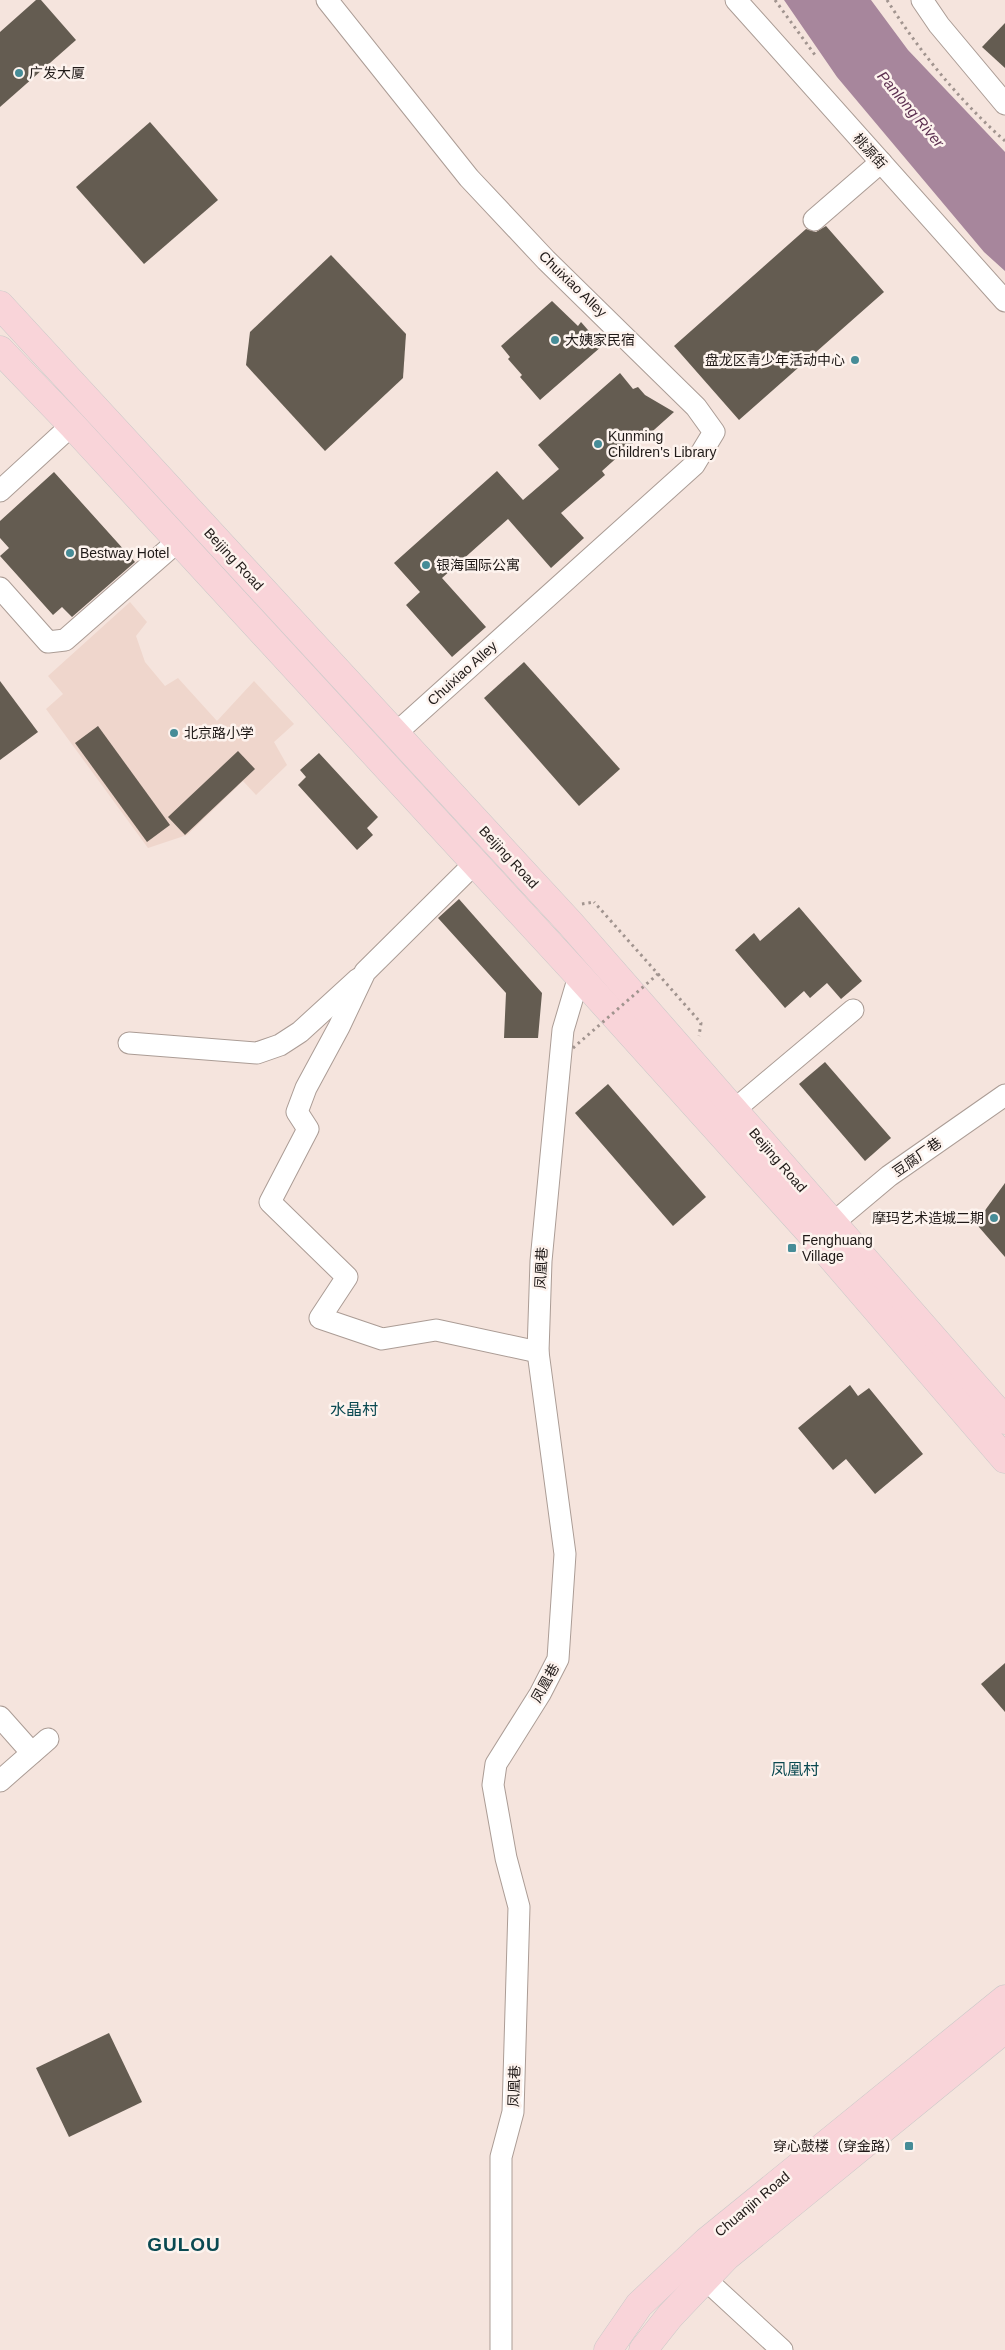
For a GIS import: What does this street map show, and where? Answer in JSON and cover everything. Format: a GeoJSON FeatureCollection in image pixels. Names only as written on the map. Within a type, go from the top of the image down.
{"type":"FeatureCollection","features":[{"type":"Feature","properties":{"kind":"main road","name":"Beijing Road"},"geometry":{"type":"LineString","coordinates":[[0,305],[570,923],[1005,1420]]}},
{"type":"Feature","properties":{"kind":"main road","name":"Beijing Road"},"geometry":{"type":"LineString","coordinates":[[0,350],[72,425],[579,976],[814,1237],[1005,1459]]}},
{"type":"Feature","properties":{"kind":"main road","name":"Chuanjin Road"},"geometry":{"type":"LineString","coordinates":[[608,2350],[639,2305],[706,2241],[1005,1999]]}},
{"type":"Feature","properties":{"kind":"main road","name":"Chuanjin Road"},"geometry":{"type":"LineString","coordinates":[[643,2350],[670,2316],[726,2257],[1005,2029]]}},
{"type":"Feature","properties":{"kind":"street","name":"Chuixiao Alley"},"geometry":{"type":"LineString","coordinates":[[327,0],[469,178],[546,260],[696,407],[714,432],[694,465],[394,734]]}},
{"type":"Feature","properties":{"kind":"street","name":"桃源街"},"geometry":{"type":"LineString","coordinates":[[736,0],[1005,301]]}},
{"type":"Feature","properties":{"kind":"street"},"geometry":{"type":"LineString","coordinates":[[922,0],[939,25],[1005,104]]}},
{"type":"Feature","properties":{"kind":"street"},"geometry":{"type":"LineString","coordinates":[[814,220],[881,162]]}},
{"type":"Feature","properties":{"kind":"street"},"geometry":{"type":"LineString","coordinates":[[0,491],[72,425]]}},
{"type":"Feature","properties":{"kind":"street"},"geometry":{"type":"LineString","coordinates":[[0,588],[48,642],[66,640],[178,541]]}},
{"type":"Feature","properties":{"kind":"street"},"geometry":{"type":"LineString","coordinates":[[129,1043],[257,1053],[280,1046],[300,1032],[365,972],[474,864]]}},
{"type":"Feature","properties":{"kind":"street"},"geometry":{"type":"LineString","coordinates":[[365,972],[339,1027],[306,1088],[297,1112],[308,1129],[270,1202],[348,1277],[320,1318],[382,1339],[436,1330],[538,1352]]}},
{"type":"Feature","properties":{"kind":"street","name":"凤凰巷"},"geometry":{"type":"LineString","coordinates":[[501,2350],[501,2158],[513,2112],[519,1907],[506,1858],[493,1785],[496,1764],[540,1694],[558,1659],[565,1554],[538,1352],[541,1261],[564,1030],[579,976]]}},
{"type":"Feature","properties":{"kind":"street"},"geometry":{"type":"LineString","coordinates":[[734,1110],[853,1010]]}},
{"type":"Feature","properties":{"kind":"street","name":"豆腐厂巷"},"geometry":{"type":"LineString","coordinates":[[833,1223],[889,1176],[1005,1095]]}},
{"type":"Feature","properties":{"kind":"street"},"geometry":{"type":"LineString","coordinates":[[0,1717],[32,1753]]}},
{"type":"Feature","properties":{"kind":"street"},"geometry":{"type":"LineString","coordinates":[[0,1781],[48,1739]]}},
{"type":"Feature","properties":{"kind":"street"},"geometry":{"type":"LineString","coordinates":[[705,2279],[782,2350]]}},
{"type":"Feature","properties":{"kind":"path"},"geometry":{"type":"LineString","coordinates":[[887,0],[910,36],[986,124],[1005,142]]}},
{"type":"Feature","properties":{"kind":"path"},"geometry":{"type":"LineString","coordinates":[[594,902],[701,1023]]}},
{"type":"Feature","properties":{"kind":"path"},"geometry":{"type":"LineString","coordinates":[[573,1048],[658,974]]}},
{"type":"Feature","properties":{"kind":"shaded area","name":"北京路小学"},"geometry":{"type":"Polygon","coordinates":[[[130,602],[147,622],[136,636],[145,662],[165,686],[178,678],[217,721],[254,681],[294,724],[274,742],[287,765],[256,795],[243,781],[187,835],[148,848],[46,709],[63,694],[48,676],[130,602]]]}},
{"type":"Feature","properties":{"kind":"water","name":"Panlong River"},"geometry":{"type":"Polygon","coordinates":[[[784,0],[871,0],[908,50],[1005,152],[1005,271],[984,252],[837,77],[784,0]]]}},
{"type":"Feature","properties":{"kind":"building","name":"广发大厦"},"geometry":{"type":"Polygon","coordinates":[[[36,0],[41,0],[76,40],[0,107],[0,32],[36,0]]]}},
{"type":"Feature","properties":{"kind":"building"},"geometry":{"type":"Polygon","coordinates":[[[1005,23],[1005,68],[982,47],[1005,23]]]}},
{"type":"Feature","properties":{"kind":"building"},"geometry":{"type":"Polygon","coordinates":[[[150,122],[218,200],[144,264],[76,187],[150,122]]]}},
{"type":"Feature","properties":{"kind":"building"},"geometry":{"type":"Polygon","coordinates":[[[826,226],[884,292],[739,420],[674,346],[806,229],[816,232],[826,226]]]}},
{"type":"Feature","properties":{"kind":"building"},"geometry":{"type":"Polygon","coordinates":[[[331,255],[406,334],[403,378],[325,451],[246,365],[250,332],[331,255]]]}},
{"type":"Feature","properties":{"kind":"building"},"geometry":{"type":"Polygon","coordinates":[[[552,301],[578,326],[581,322],[602,346],[540,400],[520,377],[522,375],[508,359],[510,357],[501,346],[552,301]]]}},
{"type":"Feature","properties":{"kind":"building"},"geometry":{"type":"Polygon","coordinates":[[[620,373],[633,389],[638,387],[645,395],[674,412],[645,438],[642,435],[602,471],[605,475],[561,513],[584,538],[551,568],[508,519],[442,578],[486,627],[452,657],[406,605],[420,592],[394,563],[497,471],[523,500],[559,469],[538,445],[620,373]]]}},
{"type":"Feature","properties":{"kind":"building","name":"Bestway Hotel"},"geometry":{"type":"Polygon","coordinates":[[[54,472],[135,562],[72,617],[62,607],[53,615],[0,556],[9,548],[0,538],[0,521],[54,472]]]}},
{"type":"Feature","properties":{"kind":"building"},"geometry":{"type":"Polygon","coordinates":[[[524,662],[620,769],[579,806],[484,698],[524,662]]]}},
{"type":"Feature","properties":{"kind":"building"},"geometry":{"type":"Polygon","coordinates":[[[0,681],[38,732],[0,760],[0,681]]]}},
{"type":"Feature","properties":{"kind":"building"},"geometry":{"type":"Polygon","coordinates":[[[98,726],[170,825],[147,842],[75,743],[98,726]]]}},
{"type":"Feature","properties":{"kind":"building"},"geometry":{"type":"Polygon","coordinates":[[[238,751],[255,769],[185,835],[168,817],[238,751]]]}},
{"type":"Feature","properties":{"kind":"building"},"geometry":{"type":"Polygon","coordinates":[[[319,753],[378,817],[367,828],[373,835],[357,850],[298,785],[306,777],[300,770],[319,753]]]}},
{"type":"Feature","properties":{"kind":"building"},"geometry":{"type":"Polygon","coordinates":[[[459,899],[542,993],[538,1038],[504,1038],[506,993],[438,918],[459,899]]]}},
{"type":"Feature","properties":{"kind":"building"},"geometry":{"type":"Polygon","coordinates":[[[799,907],[862,981],[841,999],[827,983],[810,998],[804,991],[785,1008],[735,950],[754,933],[760,941],[799,907]]]}},
{"type":"Feature","properties":{"kind":"building"},"geometry":{"type":"Polygon","coordinates":[[[825,1062],[891,1138],[865,1161],[799,1084],[825,1062]]]}},
{"type":"Feature","properties":{"kind":"building"},"geometry":{"type":"Polygon","coordinates":[[[608,1084],[706,1197],[673,1226],[575,1113],[608,1084]]]}},
{"type":"Feature","properties":{"kind":"building","name":"摩玛艺术造城二期"},"geometry":{"type":"Polygon","coordinates":[[[1005,1183],[1005,1257],[978,1226],[986,1209],[1005,1183]]]}},
{"type":"Feature","properties":{"kind":"building"},"geometry":{"type":"Polygon","coordinates":[[[850,1385],[858,1396],[869,1388],[923,1454],[875,1494],[846,1459],[833,1470],[798,1428],[850,1385]]]}},
{"type":"Feature","properties":{"kind":"building"},"geometry":{"type":"Polygon","coordinates":[[[1005,1663],[1005,1712],[981,1684],[1005,1663]]]}},
{"type":"Feature","properties":{"kind":"building"},"geometry":{"type":"Polygon","coordinates":[[[109,2033],[142,2102],[69,2137],[36,2068],[109,2033]]]}},
{"type":"Feature","properties":{"kind":"place","name":"广发大厦"},"geometry":{"type":"Point","coordinates":[19,73]}},
{"type":"Feature","properties":{"kind":"place","name":"大姨家民宿"},"geometry":{"type":"Point","coordinates":[555,340]}},
{"type":"Feature","properties":{"kind":"place","name":"盘龙区青少年活动中心"},"geometry":{"type":"Point","coordinates":[855,360]}},
{"type":"Feature","properties":{"kind":"place","name":"Kunming Children's Library"},"geometry":{"type":"Point","coordinates":[598,444]}},
{"type":"Feature","properties":{"kind":"place","name":"Bestway Hotel"},"geometry":{"type":"Point","coordinates":[70,553]}},
{"type":"Feature","properties":{"kind":"place","name":"银海国际公寓"},"geometry":{"type":"Point","coordinates":[426,565]}},
{"type":"Feature","properties":{"kind":"place","name":"北京路小学"},"geometry":{"type":"Point","coordinates":[174,733]}},
{"type":"Feature","properties":{"kind":"place","name":"摩玛艺术造城二期"},"geometry":{"type":"Point","coordinates":[994,1218]}},
{"type":"Feature","properties":{"kind":"place","name":"Fenghuang Village"},"geometry":{"type":"Point","coordinates":[792,1248]}},
{"type":"Feature","properties":{"kind":"place","name":"穿心鼓楼（穿金路）"},"geometry":{"type":"Point","coordinates":[909,2146]}},
{"type":"Feature","properties":{"kind":"district","name":"水晶村"},"geometry":{"type":"Point","coordinates":[354,1409]}},
{"type":"Feature","properties":{"kind":"district","name":"凤凰村"},"geometry":{"type":"Point","coordinates":[795,1769]}},
{"type":"Feature","properties":{"kind":"district","name":"GULOU"},"geometry":{"type":"Point","coordinates":[184,2244]}}]}
